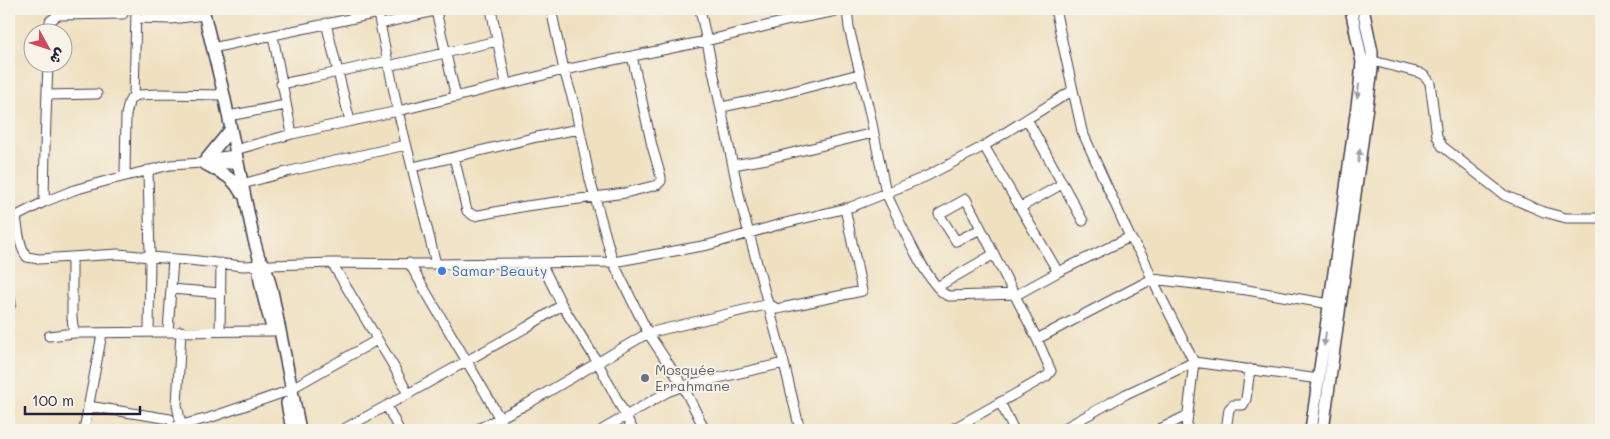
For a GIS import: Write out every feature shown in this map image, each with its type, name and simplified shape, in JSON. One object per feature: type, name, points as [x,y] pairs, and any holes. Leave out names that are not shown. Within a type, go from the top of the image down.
[{"type":"main road","points":[[1311,430],[1367,62],[1350,9]]},
{"type":"main road","points":[[1323,430],[1367,62],[1363,9]]},
{"type":"main road","points":[[204,12],[224,95],[288,390],[292,430]]},
{"type":"main road","points":[[231,129],[204,163],[235,182],[248,205]]},
{"type":"main road","points":[[261,263],[273,331],[300,430]]},
{"type":"street","points":[[491,9],[506,84]]},
{"type":"street","points":[[552,9],[564,70],[575,107],[594,197],[613,262],[648,333],[683,386],[705,430]]},
{"type":"street","points":[[700,9],[749,233],[769,304],[800,430]]},
{"type":"street","points":[[788,9],[790,20]]},
{"type":"street","points":[[1073,90],[984,146],[927,176],[886,193],[845,208],[708,245],[613,262],[541,264],[332,262],[261,263],[243,266],[118,254],[39,258],[27,257],[24,254],[12,218],[74,190],[170,164],[204,163],[236,156],[292,134],[398,111],[564,70],[848,9],[849,28],[870,114],[886,193],[918,259],[943,293],[949,296],[1018,294],[1130,237]]},
{"type":"street","points":[[1056,9],[1082,130],[1130,237],[1144,259],[1152,279],[1194,362],[1186,430]]},
{"type":"street","points":[[381,24],[439,10],[444,53],[456,97]]},
{"type":"street","points":[[212,48],[377,11],[398,111],[436,264]]},
{"type":"street","points":[[125,176],[126,116],[129,102],[134,96],[136,13],[171,19],[204,12]]},
{"type":"street","points":[[50,22],[58,15],[124,14]]},
{"type":"street","points":[[326,23],[350,121]]},
{"type":"street","points":[[272,36],[292,134]]},
{"type":"street","points":[[281,84],[497,41]]},
{"type":"street","points":[[454,156],[467,210],[474,216],[526,206],[624,193],[657,185],[660,181],[632,56]]},
{"type":"street","points":[[1367,62],[1420,73],[1426,77],[1430,82],[1437,136],[1442,146],[1504,195],[1544,212],[1566,218],[1601,218]]},
{"type":"street","points":[[44,202],[48,72]]},
{"type":"street","points":[[722,107],[770,97],[859,74]]},
{"type":"street","points":[[47,95],[97,94]]},
{"type":"street","points":[[134,96],[158,94],[224,95]]},
{"type":"street","points":[[228,116],[286,105]]},
{"type":"street","points":[[1027,119],[1083,221]]},
{"type":"street","points":[[412,167],[579,129]]},
{"type":"street","points":[[733,165],[767,159],[874,133]]},
{"type":"street","points":[[242,184],[298,169],[406,145]]},
{"type":"street","points":[[984,146],[1058,272]]},
{"type":"street","points":[[148,170],[149,332]]},
{"type":"street","points":[[1021,207],[1062,184]]},
{"type":"street","points":[[951,430],[1050,374],[1051,368],[966,199],[939,214],[956,241],[980,228]]},
{"type":"street","points":[[476,430],[500,419],[648,333],[769,304],[777,309],[862,291],[845,208]]},
{"type":"street","points":[[937,287],[994,254]]},
{"type":"street","points":[[72,257],[72,318],[74,333]]},
{"type":"street","points":[[168,332],[173,258]]},
{"type":"street","points":[[332,262],[408,394]]},
{"type":"street","points":[[220,331],[221,263]]},
{"type":"street","points":[[408,263],[506,430]]},
{"type":"street","points":[[541,264],[562,305],[598,363],[633,430]]},
{"type":"street","points":[[1038,339],[1152,279],[1247,290],[1330,304]]},
{"type":"street","points":[[171,289],[221,293]]},
{"type":"street","points":[[9,294],[11,304],[9,307]]},
{"type":"street","points":[[342,430],[466,362],[562,305]]},
{"type":"street","points":[[181,331],[177,406],[181,425]]},
{"type":"street","points":[[49,336],[74,333],[273,331]]},
{"type":"street","points":[[84,430],[102,334]]},
{"type":"street","points":[[164,430],[288,390],[377,340]]},
{"type":"street","points":[[1061,430],[1126,394],[1194,362],[1319,379]]},
{"type":"street","points":[[602,430],[667,392],[683,386],[784,363]]},
{"type":"street","points":[[1226,430],[1229,409],[1233,405],[1243,405],[1246,399],[1250,369]]},
{"type":"street","points":[[1000,402],[1014,430]]},
{"type":"street","points":[[88,406],[170,419]]},
{"type":"street","points":[[164,430],[177,406]]},
{"type":"street","points":[[386,406],[399,430]]},
{"type":"street","points":[[1158,430],[1188,415]]},
{"type":"place","name":"Samar Beauty","points":[[442,271]]},
{"type":"place","name":"Mosquée Errahmane","points":[[645,378]]}]
